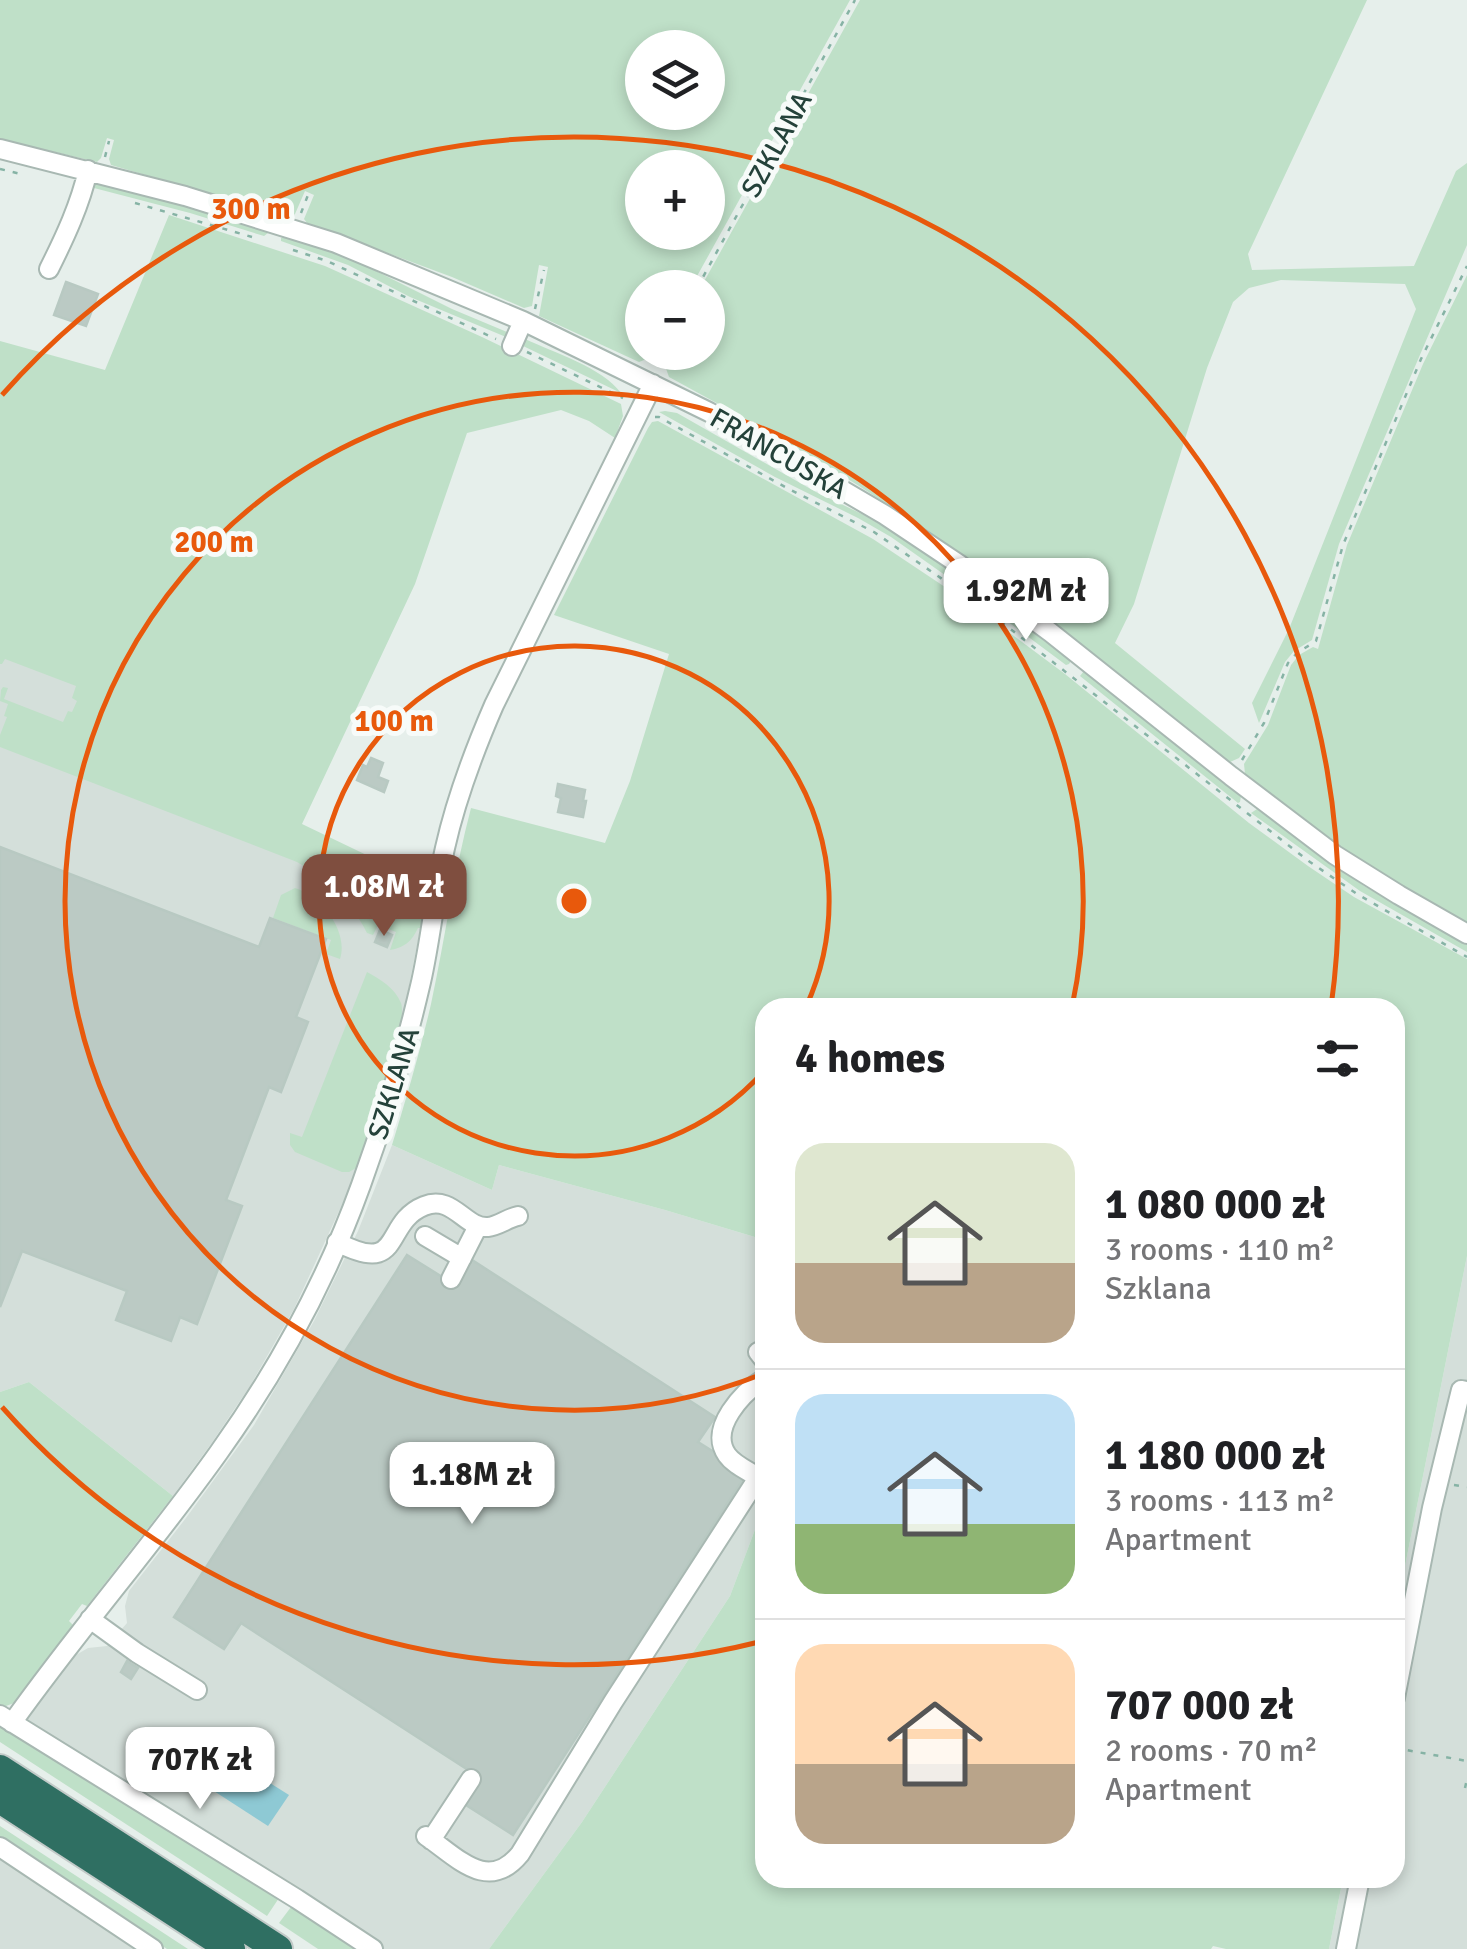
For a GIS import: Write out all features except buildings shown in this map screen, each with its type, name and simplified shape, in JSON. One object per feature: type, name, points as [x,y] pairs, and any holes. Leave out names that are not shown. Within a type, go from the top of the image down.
[{"type":"highway","points":[[0,1768],[278,1949]]},
{"type":"highway","points":[[0,1799],[231,1949]]},
{"type":"street","name":"FRANCUSKA","points":[[0,149],[288,226],[526,322],[710,412],[885,515],[960,565],[1335,854],[1467,934]]},
{"type":"street","points":[[50,269],[88,170]]},
{"type":"street","points":[[273,243],[288,226]]},
{"type":"street","points":[[512,346],[526,322]]},
{"type":"street","name":"SZKLANA","points":[[6,1720],[142,1556],[220,1451],[302,1316],[360,1189],[395,1084],[422,978],[445,848],[473,754],[494,704],[654,384]]},
{"type":"street","points":[[1071,674],[1084,659]]},
{"type":"street","points":[[1243,812],[1256,795]]},
{"type":"street","points":[[337,1242],[366,1254],[380,1252],[410,1217],[429,1204],[449,1206],[478,1226],[494,1226],[518,1216]]},
{"type":"street","points":[[451,1279],[478,1226]]},
{"type":"street","points":[[425,1236],[462,1258]]},
{"type":"street","points":[[755,1386],[743,1396],[721,1428],[721,1443],[729,1458],[755,1469]]},
{"type":"street","points":[[1405,1647],[1432,1508],[1462,1390],[1467,1391]]},
{"type":"street","points":[[471,1779],[428,1838],[479,1872],[490,1874],[511,1865],[520,1854],[755,1483]]},
{"type":"street","points":[[90,1619],[197,1690]]},
{"type":"street","points":[[6,1720],[374,1949]]},
{"type":"street","points":[[0,1847],[153,1949]]},
{"type":"street","points":[[1346,1949],[1358,1888]]},
{"type":"path","name":"SZKLANA","points":[[707,270],[855,0]]},
{"type":"path","points":[[0,169],[34,177]]},
{"type":"path","points":[[288,226],[308,196]]},
{"type":"path","points":[[135,203],[326,261],[625,398],[626,410],[637,416],[649,422],[660,417],[874,532],[978,603],[1310,862],[1357,894],[1467,957]]},
{"type":"path","points":[[1231,776],[1264,723],[1288,664],[1316,641],[1343,544],[1421,360],[1467,266]]},
{"type":"path","points":[[526,322],[535,307],[544,270]]},
{"type":"path","points":[[1405,1750],[1467,1761]]},
{"type":"path","points":[[1465,1788],[1467,1779]]},
{"type":"shaded area","points":[[135,588],[105,744],[429,885],[387,1079],[352,1183],[294,1309],[250,1386],[173,1496],[29,1382],[0,1392],[0,602]]},
{"type":"shaded area","points":[[392,1145],[492,1190],[499,1165],[755,1237],[755,1530],[730,1596],[582,1822],[489,1949],[383,1949],[28,1725],[28,1719],[69,1659],[88,1648],[107,1646],[127,1623],[125,1606],[129,1591],[254,1425],[314,1321],[358,1231]]},
{"type":"shaded area","points":[[1467,1256],[1467,1949],[1329,1949],[1341,1888],[1405,1888],[1405,1566]]},
{"type":"shaded area","points":[[0,1856],[101,1927],[135,1949],[0,1949]]},
{"type":"green space","points":[[0,0],[850,0],[725,226],[725,150],[625,150],[625,250],[711,250],[700,270],[625,270],[625,356],[539,316],[548,267],[539,265],[532,306],[524,308],[307,223],[304,219],[314,195],[305,191],[291,217],[111,165],[114,140],[107,138],[97,162],[0,139]]},
{"type":"green space","points":[[860,0],[1367,0],[1248,254],[1252,270],[1414,266],[1456,171],[1467,163],[1467,245],[1339,544],[1312,640],[1285,662],[1259,723],[1252,703],[1289,629],[1416,309],[1405,284],[1281,280],[1249,288],[1233,302],[1207,368],[1134,604],[1115,643],[1245,749],[1230,762],[1019,596],[932,534],[834,470],[669,377],[667,370],[725,370],[725,270],[710,270],[725,250],[725,244]]},
{"type":"green space","points":[[97,181],[267,229],[268,233],[264,236],[94,188]]},
{"type":"green space","points":[[169,215],[325,266],[621,404],[623,416],[615,438],[589,421],[561,410],[467,433],[415,584],[302,824],[429,885],[420,928],[407,943],[395,949],[390,950],[396,932],[378,925],[373,935],[367,933],[337,892],[297,862],[0,747],[8,704],[0,701],[3,687],[8,688],[4,699],[63,722],[77,701],[72,698],[76,686],[5,659],[0,664],[0,341],[105,370]]},
{"type":"green space","points":[[287,236],[346,256],[507,332],[506,337],[410,297],[348,265],[281,241]]},
{"type":"green space","points":[[1467,275],[1467,924],[1340,849],[1245,774],[1244,764],[1268,725],[1291,665],[1299,655],[1313,647],[1318,649],[1347,545],[1423,364]]},
{"type":"green space","points":[[525,339],[590,368],[621,393],[521,345]]},
{"type":"green space","points":[[659,412],[677,413],[895,533],[1071,661],[1066,665],[891,537]]},
{"type":"green space","points":[[658,421],[873,539],[975,607],[1065,674],[1308,866],[1354,897],[1467,959],[1467,1256],[1405,1566],[1405,998],[755,998],[755,1237],[499,1165],[492,1190],[392,1145],[431,1004],[471,808],[605,843],[630,781],[669,654],[554,615],[652,422]]},
{"type":"green space","points":[[1084,671],[1241,796],[1240,802],[1080,676]]},
{"type":"green space","points":[[1257,809],[1364,886],[1467,945],[1467,952],[1360,891],[1251,813]]},
{"type":"green space","points":[[295,888],[331,916],[340,937],[340,959],[326,954],[331,940],[273,918],[281,895]]},
{"type":"green space","points":[[367,972],[395,993],[402,1015],[393,1057],[358,1167],[342,1172],[295,1152],[290,1145],[290,1133],[302,1137]]},
{"type":"green space","points":[[29,1382],[173,1496],[87,1606],[82,1604],[69,1621],[73,1625],[14,1703],[6,1706],[0,1705],[0,1392]]},
{"type":"green space","points":[[755,1530],[755,1888],[1341,1888],[1329,1949],[489,1949],[582,1822],[730,1596]]},
{"type":"green space","points":[[0,1720],[281,1895],[267,1916],[0,1742]]},
{"type":"green space","points":[[0,1826],[188,1949],[167,1949],[0,1838]]},
{"type":"green space","points":[[294,1903],[362,1949],[318,1949],[279,1923]]},
{"type":"water","points":[[189,1732],[289,1795],[268,1826],[163,1758]]}]
